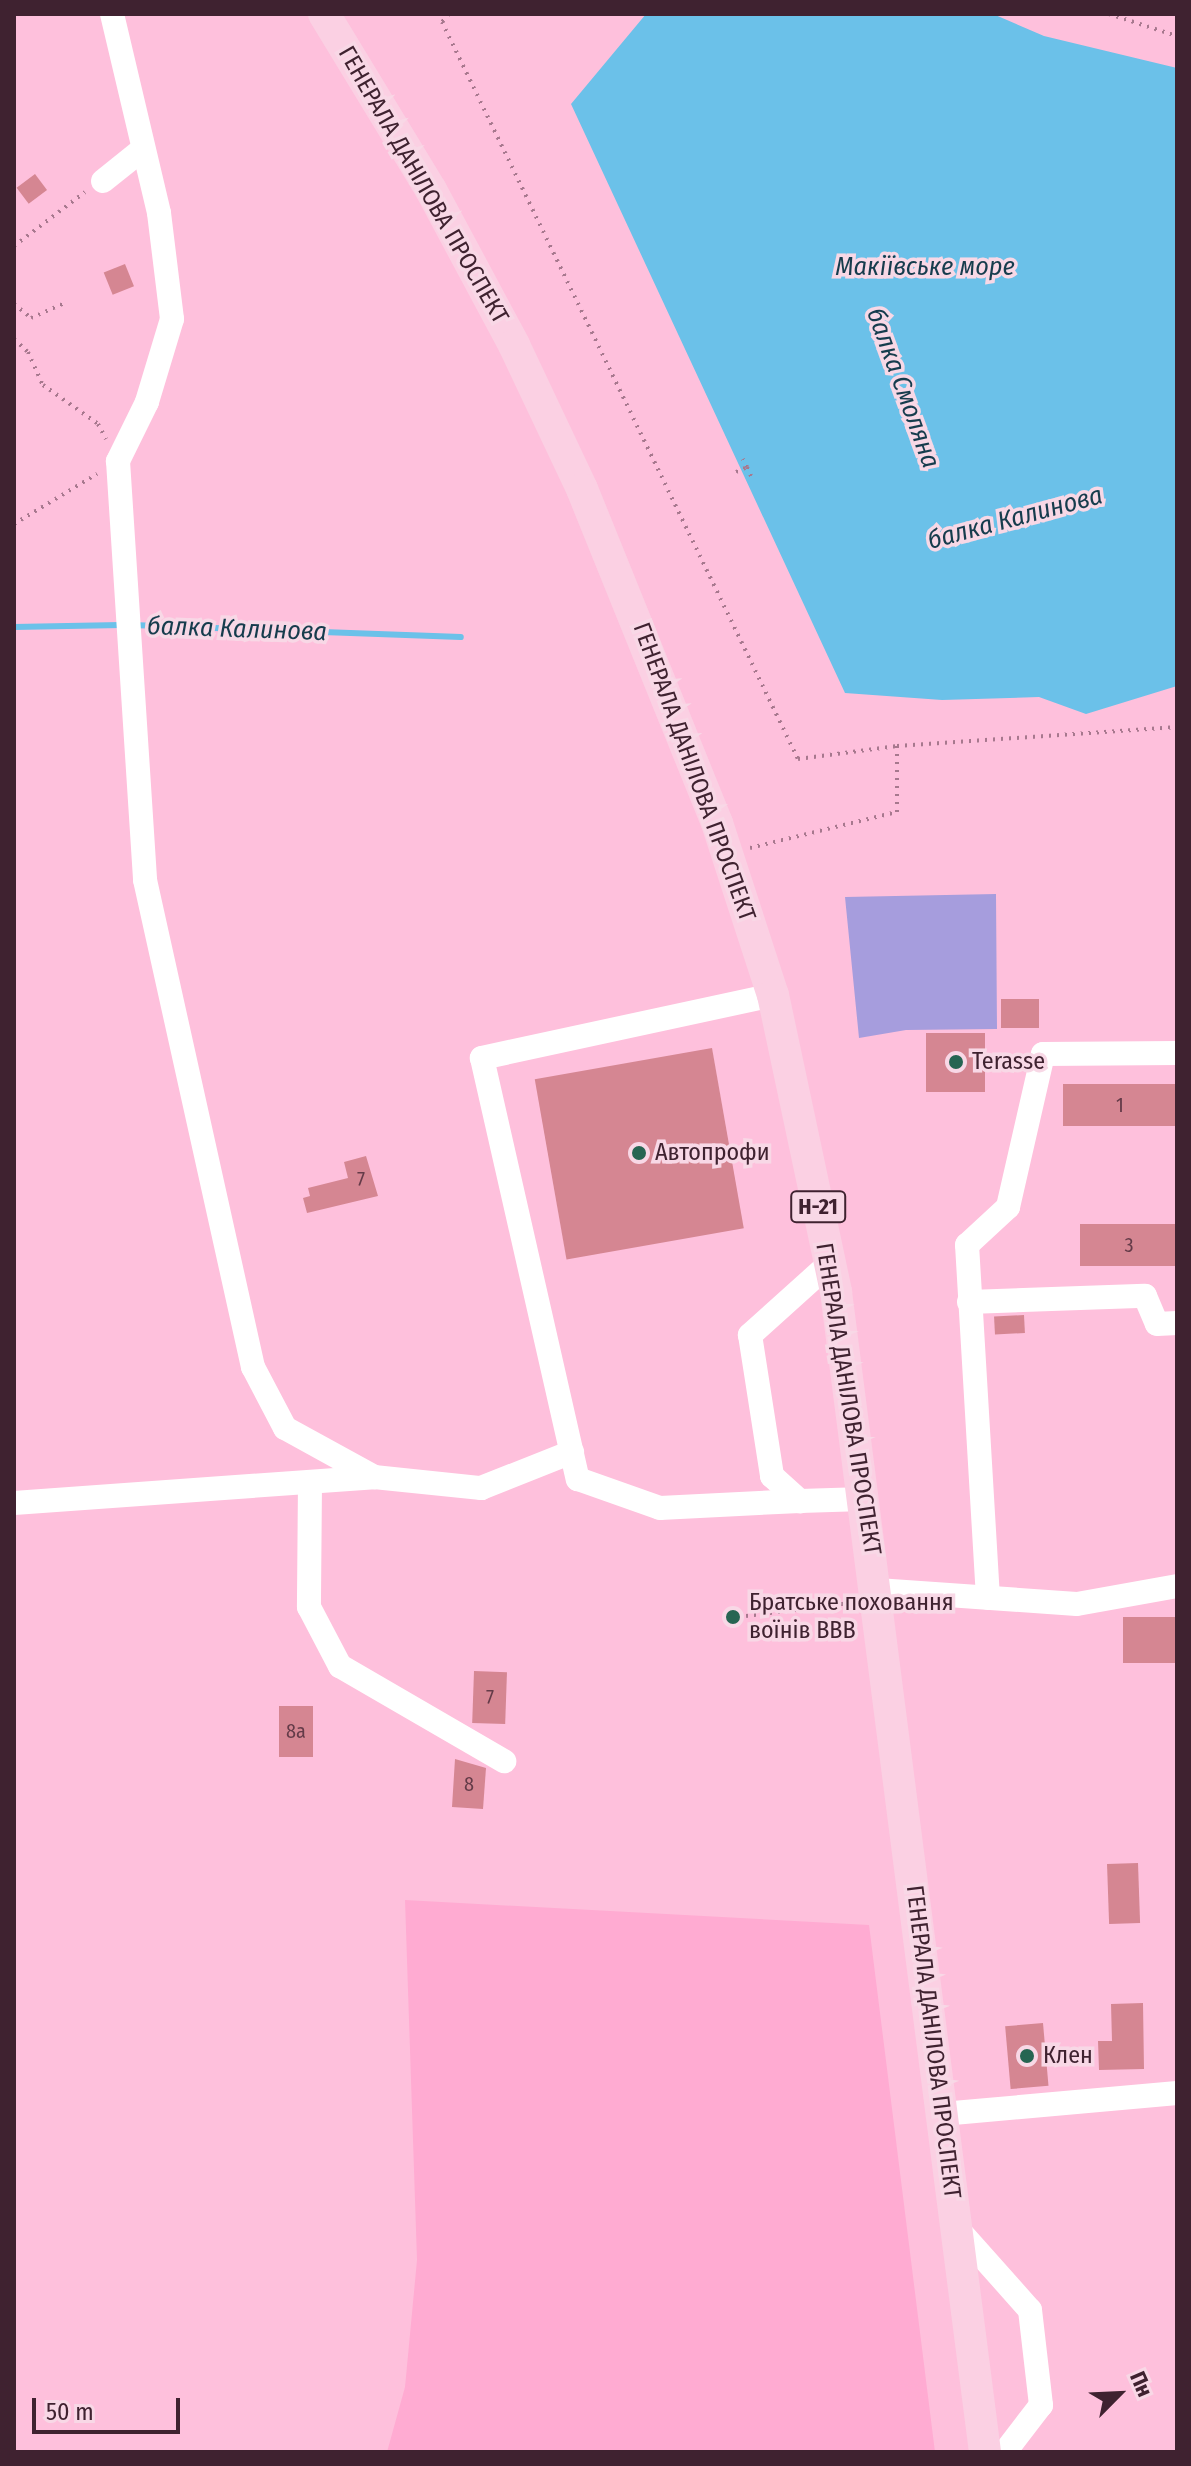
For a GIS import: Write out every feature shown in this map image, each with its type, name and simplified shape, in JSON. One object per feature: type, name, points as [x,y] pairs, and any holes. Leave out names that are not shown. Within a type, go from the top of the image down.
[{"type":"main road","name":"ГЕНЕРАЛА ДАНІЛОВА ПРОСПЕКТ","points":[[324,14],[424,177],[514,345],[641,627],[727,853],[773,995],[830,1263],[878,1595],[985,2452]]},
{"type":"street","points":[[112,14],[159,213],[172,319],[147,402],[118,461],[145,880],[206,1138],[253,1367],[285,1428],[374,1477]]},
{"type":"street","points":[[103,181],[143,149]]},
{"type":"street","points":[[773,995],[482,1058],[578,1479],[660,1508],[864,1499]]},
{"type":"street","points":[[988,1598],[967,1245],[1008,1207],[1043,1054],[1177,1053]]},
{"type":"street","points":[[800,1501],[772,1476],[750,1335],[830,1263]]},
{"type":"street","points":[[969,1302],[1145,1296],[1157,1324],[1177,1323]]},
{"type":"street","points":[[14,1503],[374,1477],[481,1488],[572,1452]]},
{"type":"street","points":[[310,1483],[309,1607],[340,1666],[504,1761]]},
{"type":"street","points":[[878,1595],[1077,1604],[1177,1586]]},
{"type":"street","points":[[942,2114],[1177,2093]]},
{"type":"street","points":[[956,2227],[1030,2310],[1041,2405],[1005,2452]]},
{"type":"path","points":[[449,14],[442,22],[798,759],[897,746],[1177,727]]},
{"type":"path","points":[[1109,14],[1177,36]]},
{"type":"path","points":[[14,246],[51,213],[103,181]]},
{"type":"path","points":[[14,304],[31,318],[63,304]]},
{"type":"path","points":[[14,339],[28,352],[43,385],[98,424],[118,461],[14,524]]},
{"type":"path","points":[[743,459],[751,476]]},
{"type":"path","points":[[736,472],[747,467]]},
{"type":"path","points":[[727,853],[897,812],[897,746]]},
{"type":"path","points":[[746,1616],[878,1595]]},
{"type":"shaded area","points":[[996,894],[997,1029],[906,1030],[859,1038],[845,897]]},
{"type":"shaded area","points":[[405,1900],[869,1925],[935,2452],[387,2452],[405,2387],[417,2260]]},
{"type":"water","name":"Макіївське море","points":[[646,14],[993,14],[1044,36],[1177,68],[1177,686],[1086,714],[1039,697],[942,700],[845,693],[571,104]]},
{"type":"building","points":[[35,174],[47,190],[29,204],[17,188]]},
{"type":"building","points":[[125,264],[134,286],[113,295],[104,273]]},
{"type":"building","points":[[1001,999],[1039,999],[1039,1028],[1001,1028]]},
{"type":"building","name":"Terasse","points":[[926,1033],[985,1033],[985,1092],[926,1092]]},
{"type":"building","name":"Автопрофи","points":[[712,1048],[744,1228],[567,1259],[535,1079]]},
{"type":"building","points":[[1063,1084],[1177,1084],[1177,1126],[1063,1126]]},
{"type":"building","points":[[366,1156],[378,1196],[307,1213],[303,1198],[310,1196],[308,1188],[348,1178],[344,1162]]},
{"type":"building","points":[[1080,1224],[1177,1224],[1177,1266],[1080,1266]]},
{"type":"building","points":[[1024,1315],[1025,1333],[995,1335],[994,1317]]},
{"type":"building","points":[[1123,1617],[1177,1617],[1177,1663],[1123,1663]]},
{"type":"building","points":[[474,1671],[507,1672],[505,1724],[472,1723]]},
{"type":"building","points":[[279,1706],[313,1706],[313,1757],[279,1757]]},
{"type":"building","points":[[455,1759],[486,1768],[483,1809],[452,1807]]},
{"type":"building","points":[[1138,1863],[1140,1923],[1109,1924],[1107,1864]]},
{"type":"building","points":[[1143,2003],[1144,2069],[1099,2070],[1098,2041],[1112,2041],[1111,2004]]},
{"type":"building","name":"Клен","points":[[1043,2023],[1048,2086],[1011,2089],[1005,2026]]},
{"type":"waterway","name":"балка Калинова","points":[[14,627],[121,625]]},
{"type":"waterway","name":"балка Калинова","points":[[132,625],[461,637]]},
{"type":"place","name":"Terasse","points":[[956,1062]]},
{"type":"place","name":"Автопрофи","points":[[639,1153]]},
{"type":"place","name":"Братське поховання воїнів ВВВ","points":[[733,1617]]},
{"type":"place","name":"Клен","points":[[1027,2056]]},
{"type":"water label","name":"балка Смоляна","points":[[903,388]]}]
